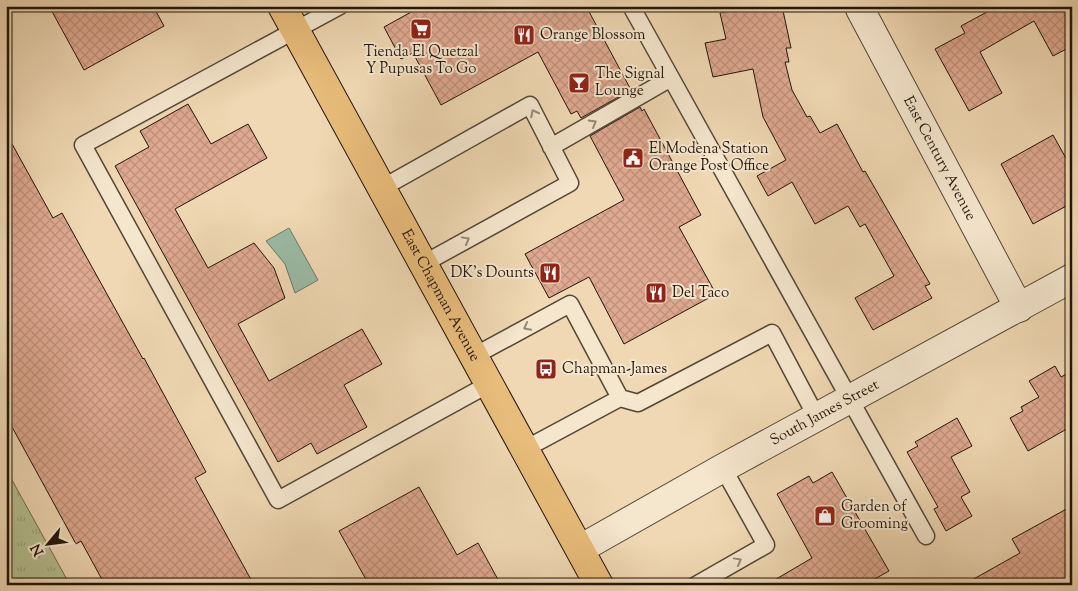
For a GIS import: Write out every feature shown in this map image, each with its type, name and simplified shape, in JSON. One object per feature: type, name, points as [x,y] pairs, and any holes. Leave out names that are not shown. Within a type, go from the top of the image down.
[{"type":"main road","name":"East Chapman Avenue","points":[[282,6],[599,585]]},
{"type":"street","name":"East Century Avenue","points":[[863,8],[1019,308]]},
{"type":"street","name":"South James Street","points":[[580,549],[1072,278]]},
{"type":"lane","points":[[340,6],[83,145],[278,500],[489,384]]},
{"type":"lane","points":[[631,6],[926,536]]},
{"type":"lane","points":[[551,147],[671,78]]},
{"type":"lane","points":[[382,188],[530,105],[570,183],[424,264]]},
{"type":"lane","points":[[474,356],[570,304],[620,398]]},
{"type":"lane","points":[[525,449],[620,398],[638,403],[772,333],[817,418]]},
{"type":"lane","points":[[696,585],[766,546],[724,468]]},
{"type":"green space","points":[[6,469],[7,471],[70,585],[6,585]]},
{"type":"shaded area","points":[[289,228],[318,280],[295,293],[285,264],[266,241]]},
{"type":"building","points":[[49,6],[153,6],[164,26],[84,70]]},
{"type":"building","points":[[422,6],[586,6],[631,90],[581,118],[577,111],[571,114],[538,52],[441,105],[413,53],[401,59],[384,27]]},
{"type":"building","points":[[752,6],[782,6],[791,48],[786,48],[789,62],[785,62],[792,90],[807,117],[810,116],[820,133],[837,124],[863,172],[865,171],[930,284],[925,286],[932,298],[873,330],[855,298],[894,276],[865,224],[860,227],[848,206],[815,224],[792,182],[768,196],[757,176],[786,160],[763,117],[753,69],[713,77],[705,43],[726,39],[720,13]]},
{"type":"building","points":[[998,6],[1072,6],[1072,46],[1053,56],[1034,21],[980,52],[1002,93],[969,111],[935,49],[965,33],[961,26]]},
{"type":"building","points":[[188,104],[211,144],[248,124],[267,158],[175,209],[208,268],[254,243],[274,268],[285,298],[238,324],[269,381],[362,329],[382,364],[344,385],[367,427],[317,454],[311,443],[278,462],[115,166],[149,147],[140,131]]},
{"type":"building","points":[[640,107],[642,111],[644,109],[701,215],[679,227],[716,294],[624,344],[589,277],[549,298],[525,254],[624,200],[590,136]]},
{"type":"building","points":[[6,133],[53,218],[62,213],[144,358],[206,472],[195,478],[254,585],[105,585],[81,541],[76,544],[6,416]]},
{"type":"building","points":[[1053,135],[1072,169],[1072,203],[1033,224],[1001,164]]},
{"type":"building","points":[[1055,366],[1061,377],[1072,371],[1072,426],[1028,451],[1010,418],[1023,411],[1021,407],[1039,397],[1029,381]]},
{"type":"building","points":[[957,418],[972,446],[951,457],[970,492],[961,497],[972,516],[946,531],[934,509],[938,507],[907,452],[918,446],[915,442]]},
{"type":"building","points":[[832,472],[889,571],[864,585],[766,585],[812,558],[777,494],[809,476],[813,483]]},
{"type":"building","points":[[419,487],[457,555],[478,543],[501,585],[369,585],[339,531]]},
{"type":"building","points":[[1072,506],[1072,578],[1060,585],[963,585],[1020,553],[1012,539]]},
{"type":"place","name":"Tienda El Quetzal Y Pupusas To Go","points":[[421,29]]},
{"type":"place","name":"Orange Blossom","points":[[524,35]]},
{"type":"place","name":"The Signal Lounge","points":[[579,83]]},
{"type":"place","name":"El Modena Station Orange Post Office","points":[[633,158]]},
{"type":"place","name":"DK's Dounts","points":[[550,273]]},
{"type":"place","name":"Del Taco","points":[[656,293]]},
{"type":"place","name":"Chapman-James","points":[[546,369]]},
{"type":"place","name":"Garden of Grooming","points":[[825,516]]}]
